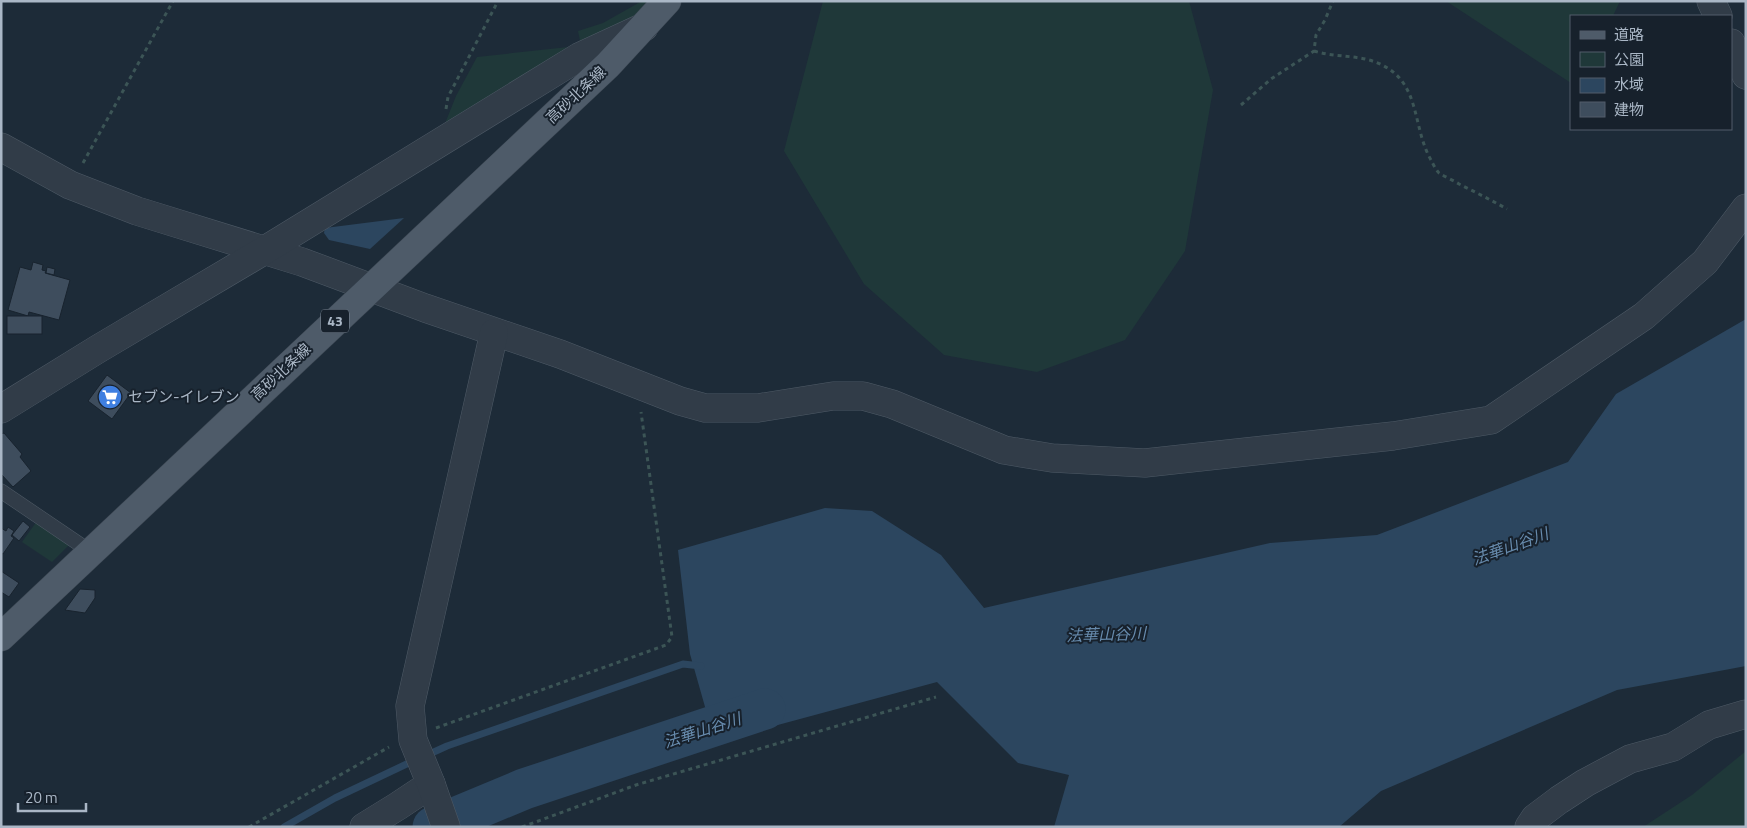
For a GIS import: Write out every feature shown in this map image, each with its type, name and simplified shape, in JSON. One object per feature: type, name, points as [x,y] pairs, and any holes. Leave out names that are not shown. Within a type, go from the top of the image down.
[{"type":"main road","name":"高砂北条線","points":[[1,637],[608,65],[666,1]]},
{"type":"street","points":[[1711,1],[1718,15]]},
{"type":"street","points":[[1,409],[265,250],[579,57],[644,27]]},
{"type":"street","points":[[1732,45],[1746,74]]},
{"type":"street","points":[[1,147],[70,185],[137,211],[265,250],[371,287],[560,354],[680,401],[706,408],[758,408],[833,396],[863,396],[892,404],[1004,450],[1052,458],[1145,463],[1393,436],[1491,420],[1644,316],[1705,262],[1746,208]]},
{"type":"street","points":[[446,827],[413,737],[410,706],[494,332]]},
{"type":"street","points":[[1529,827],[1535,818],[1559,800],[1630,758],[1673,747],[1709,725],[1746,714]]},
{"type":"street","points":[[364,827],[398,806],[428,776]]},
{"type":"lane","points":[[1,491],[91,552]]},
{"type":"path","points":[[70,185],[173,1]]},
{"type":"path","points":[[438,144],[448,97],[498,1]]},
{"type":"path","points":[[1314,52],[1316,35],[1333,1]]},
{"type":"path","points":[[1241,105],[1271,79],[1314,52],[1363,58],[1382,65],[1409,90],[1416,112],[1419,132],[1438,172],[1507,209]]},
{"type":"path","points":[[249,827],[413,737],[666,645],[672,637],[637,384]]},
{"type":"path","points":[[522,827],[636,785],[936,697]]},
{"type":"green space","points":[[642,1],[654,1],[634,19],[581,45],[578,31],[603,23]]},
{"type":"green space","points":[[823,1],[1189,1],[1213,90],[1185,251],[1125,340],[1037,372],[944,355],[864,284],[784,151]]},
{"type":"green space","points":[[1446,1],[1620,1],[1613,15],[1570,15],[1570,82]]},
{"type":"green space","points":[[578,46],[444,126],[456,96],[477,57]]},
{"type":"green space","points":[[37,521],[71,543],[52,562],[22,542]]},
{"type":"green space","points":[[1746,751],[1746,827],[1643,827],[1692,795]]},
{"type":"water","points":[[404,218],[370,249],[329,240],[324,233],[325,228]]},
{"type":"water","points":[[1746,319],[1746,666],[1617,690],[1381,791],[1339,827],[1054,827],[1069,775],[1018,763],[937,682],[715,742],[690,654],[678,550],[825,508],[872,511],[941,555],[984,608],[1270,543],[1377,535],[1568,462],[1616,394]]},
{"type":"building","points":[[33,262],[43,265],[42,270],[46,271],[45,273],[70,280],[59,320],[29,312],[28,316],[8,310],[20,267],[31,270]]},
{"type":"building","points":[[47,267],[55,269],[54,275],[46,273]]},
{"type":"building","points":[[7,316],[42,316],[42,334],[7,334]]},
{"type":"building","name":"セブン-イレブン","points":[[107,375],[131,393],[112,419],[88,401]]},
{"type":"building","points":[[4,433],[22,454],[20,457],[31,471],[13,487],[1,474],[1,434]]},
{"type":"building","points":[[23,521],[30,527],[19,541],[12,535]]},
{"type":"building","points":[[8,527],[14,531],[11,536],[14,538],[3,554],[1,553],[1,528],[6,531]]},
{"type":"building","points":[[1,571],[19,583],[9,597],[1,592]]},
{"type":"building","points":[[80,589],[95,590],[95,598],[85,613],[65,610]]},
{"type":"waterway","points":[[425,756],[447,746],[683,664],[701,666]]},
{"type":"waterway","name":"法華山谷川","points":[[433,827],[524,789],[765,709]]},
{"type":"waterway","points":[[284,827],[335,798],[415,760]]},
{"type":"place","name":"セブン-イレブン","points":[[110,397]]}]
